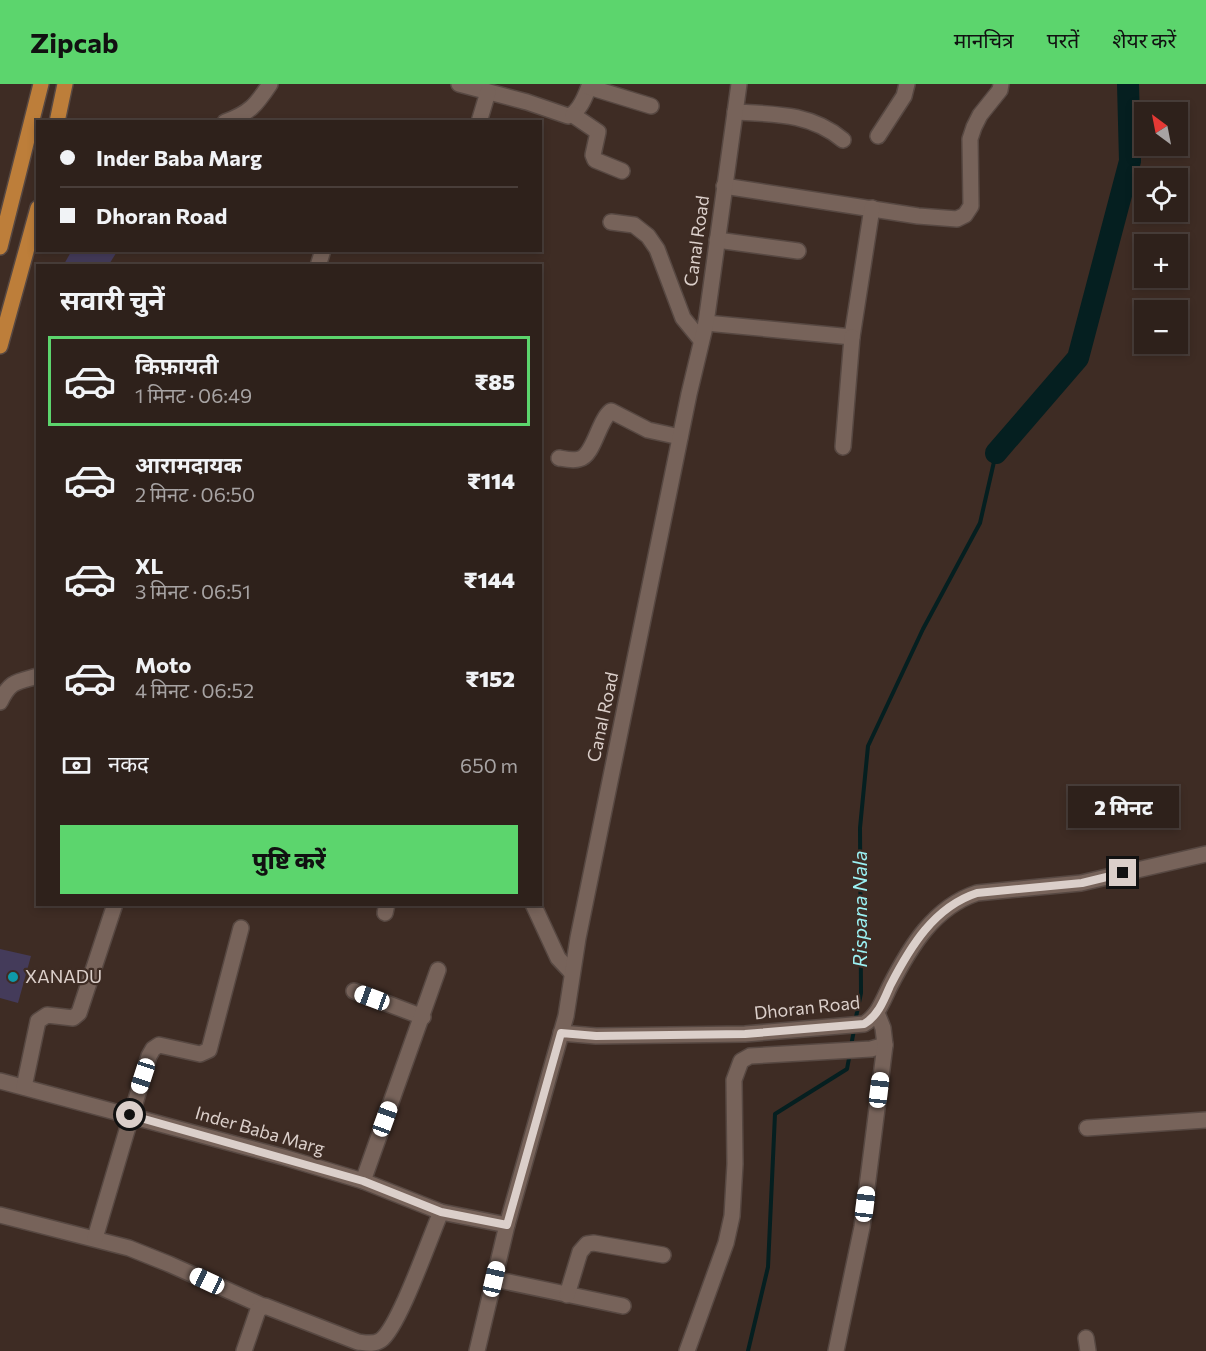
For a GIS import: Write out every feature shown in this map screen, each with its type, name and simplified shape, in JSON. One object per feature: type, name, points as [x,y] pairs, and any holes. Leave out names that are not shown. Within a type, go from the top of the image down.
[{"type":"main road","points":[[0,246],[40,84]]},
{"type":"main road","points":[[57,120],[65,84]]},
{"type":"main road","points":[[0,346],[36,215]]},
{"type":"street","points":[[231,120],[242,116],[253,108],[270,84]]},
{"type":"street","points":[[459,84],[527,102],[568,116],[573,115],[599,133],[593,155],[595,160],[622,171]]},
{"type":"street","name":"Canal Road","points":[[477,1351],[507,1225],[561,1033],[680,436],[706,323],[739,84]]},
{"type":"street","points":[[878,136],[904,96],[907,84]]},
{"type":"street","points":[[724,186],[957,219],[965,215],[971,206],[970,139],[980,115],[1001,84]]},
{"type":"street","points":[[573,115],[590,85],[651,106]]},
{"type":"street","points":[[480,120],[488,92]]},
{"type":"street","points":[[735,112],[802,117],[833,131],[843,140]]},
{"type":"street","points":[[843,447],[852,337],[872,208]]},
{"type":"street","points":[[611,222],[634,225],[648,236],[657,249],[683,318],[701,340]]},
{"type":"street","points":[[717,240],[798,251]]},
{"type":"street","points":[[706,323],[852,337]]},
{"type":"street","points":[[559,458],[577,460],[586,456],[605,418],[611,411],[648,430],[680,436]]},
{"type":"street","points":[[0,702],[5,691],[13,683],[36,677]]},
{"type":"street","name":"Dhoran Road","points":[[561,1033],[596,1036],[745,1034],[864,1024],[877,1013],[903,961],[920,936],[950,906],[964,898],[977,893],[1082,883],[1206,854]]},
{"type":"street","points":[[24,1087],[38,1021],[47,1015],[73,1017],[81,1009],[114,906]]},
{"type":"street","points":[[534,906],[558,958],[572,973]]},
{"type":"street","points":[[94,1238],[149,1056],[159,1045],[200,1054],[209,1050],[241,928]]},
{"type":"street","points":[[363,1181],[438,970]]},
{"type":"street","points":[[354,991],[423,1017]]},
{"type":"street","points":[[836,1351],[862,1227],[878,1047],[883,1028],[877,1013]]},
{"type":"street","points":[[687,1351],[726,1243],[732,1216],[735,1164],[734,1080],[741,1061],[750,1056],[878,1047]]},
{"type":"street","name":"Inder Baba Marg","points":[[0,1081],[363,1181],[441,1212],[507,1225]]},
{"type":"street","points":[[1087,1128],[1206,1120]]},
{"type":"street","points":[[0,1215],[94,1238],[150,1255],[262,1306],[277,1309],[368,1343],[379,1341],[385,1336],[404,1304],[441,1212]]},
{"type":"street","points":[[567,1295],[580,1252],[587,1244],[594,1243],[663,1256]]},
{"type":"street","points":[[494,1279],[623,1306]]},
{"type":"street","points":[[244,1351],[258,1310],[262,1306]]},
{"type":"building","points":[[71,252],[117,252],[109,264],[64,264]]},
{"type":"building","name":"XANADU","points":[[0,949],[31,956],[18,1003],[0,998]]},
{"type":"waterway","points":[[996,453],[1078,358],[1130,161],[1128,84]]},
{"type":"waterway","name":"Rispana Nala","points":[[855,1022],[861,993],[860,828],[868,746],[923,629],[980,523],[996,453]]},
{"type":"waterway","name":"Rispana Nala","points":[[851,1046],[854,1030]]},
{"type":"waterway","name":"Rispana Nala","points":[[748,1351],[768,1267],[775,1114],[847,1069],[850,1053]]},
{"type":"place","name":"XANADU","points":[[13,977]]},
{"type":"route","points":[[130,1115],[363,1181],[441,1212],[507,1225],[561,1033],[596,1036],[745,1034],[864,1024],[877,1013],[903,961],[920,936],[950,906],[977,893],[1082,883],[1123,873]]}]
